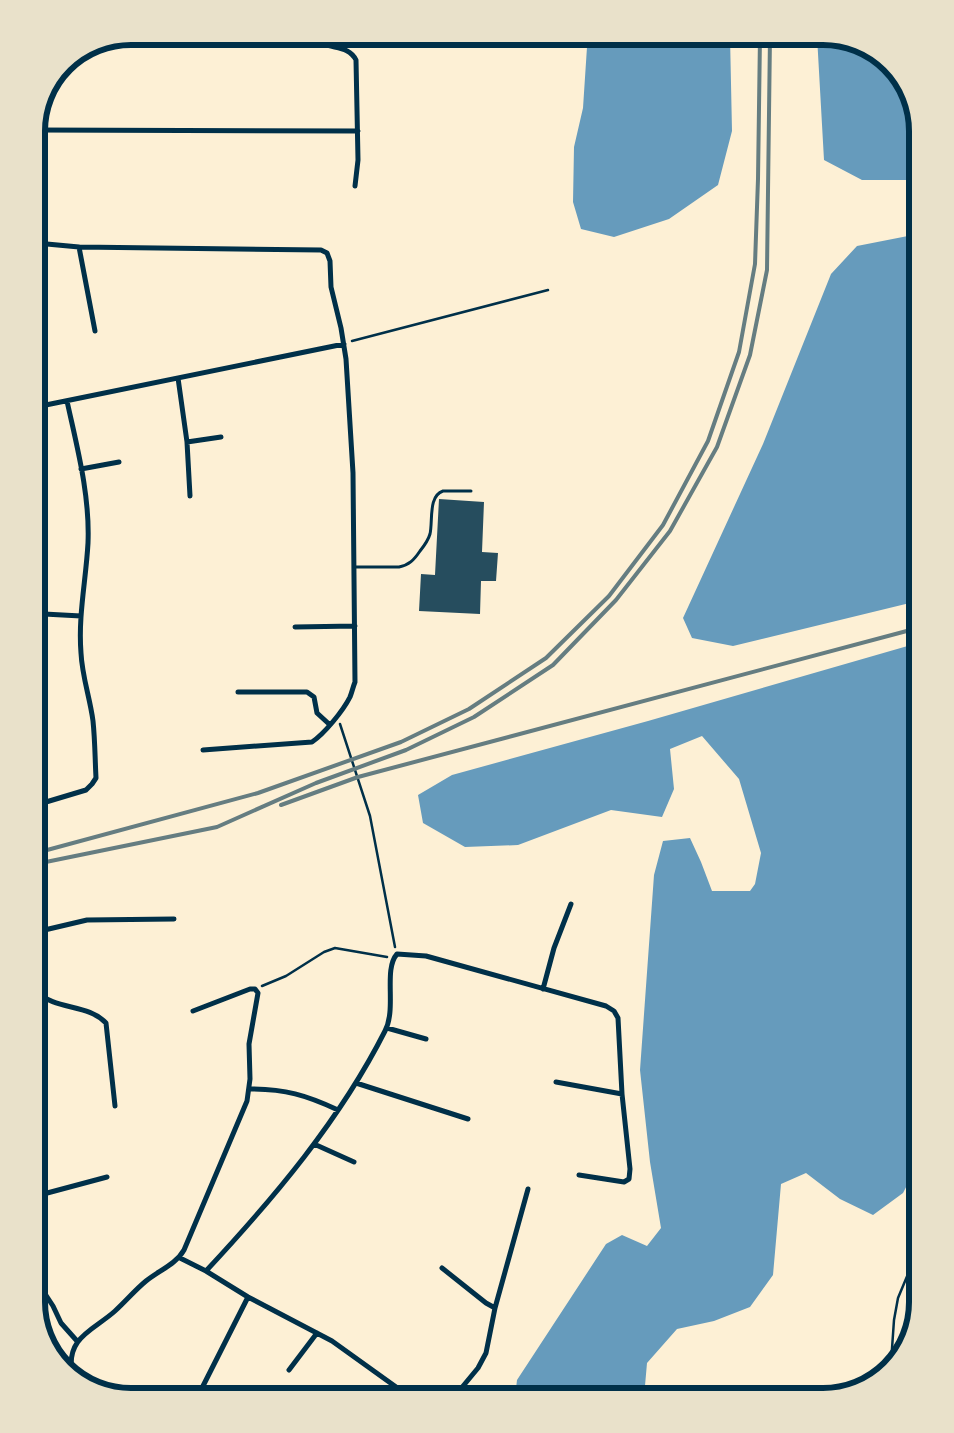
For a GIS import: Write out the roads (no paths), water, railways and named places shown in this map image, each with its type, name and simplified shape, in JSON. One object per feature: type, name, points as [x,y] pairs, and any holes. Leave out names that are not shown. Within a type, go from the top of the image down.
[{"type":"street","points":[[328,45],[353,53],[356,60],[358,160],[355,186]]},
{"type":"street","points":[[45,130],[358,131]]},
{"type":"street","points":[[45,244],[78,247],[320,250],[327,254],[330,261],[331,287],[344,344],[353,473],[355,682],[350,697],[330,724],[312,742],[203,750]]},
{"type":"street","points":[[78,247],[95,331]]},
{"type":"street","points":[[45,405],[344,344]]},
{"type":"street","points":[[178,378],[187,442],[190,496]]},
{"type":"street","points":[[45,802],[86,790],[96,778],[92,719],[81,654],[81,616],[88,544],[88,522],[81,469],[67,401]]},
{"type":"street","points":[[187,442],[221,437]]},
{"type":"street","points":[[81,469],[119,462]]},
{"type":"street","points":[[45,614],[81,616]]},
{"type":"street","points":[[295,627],[355,626]]},
{"type":"street","points":[[238,692],[307,692],[314,697],[318,713],[330,724]]},
{"type":"street","points":[[543,988],[554,948],[571,904]]},
{"type":"street","points":[[45,930],[87,920],[174,919]]},
{"type":"street","points":[[206,1271],[280,1188],[314,1144],[356,1083],[387,1028],[391,1011],[391,966],[395,956],[426,956],[606,1006],[614,1010],[618,1018],[622,1094],[630,1169],[629,1179],[624,1182],[579,1175]]},
{"type":"street","points":[[71,1364],[73,1348],[83,1334],[115,1311],[145,1282],[180,1258],[247,1101],[250,1089],[249,1044],[258,993],[255,989],[250,989],[193,1011]]},
{"type":"street","points":[[45,998],[58,1004],[86,1010],[106,1023],[115,1106]]},
{"type":"street","points":[[387,1028],[426,1039]]},
{"type":"street","points":[[556,1082],[622,1094]]},
{"type":"street","points":[[356,1083],[468,1119]]},
{"type":"street","points":[[250,1089],[269,1089],[312,1097],[338,1110]]},
{"type":"street","points":[[314,1144],[354,1162]]},
{"type":"street","points":[[45,1194],[107,1177]]},
{"type":"street","points":[[461,1388],[478,1368],[486,1353],[528,1189]]},
{"type":"street","points":[[180,1258],[206,1271],[248,1297],[332,1341],[397,1388]]},
{"type":"street","points":[[442,1268],[486,1303],[496,1308]]},
{"type":"street","points":[[45,1294],[61,1324],[77,1341]]},
{"type":"street","points":[[203,1386],[248,1297]]},
{"type":"street","points":[[289,1370],[317,1333]]},
{"type":"lane","points":[[354,567],[406,566],[414,560],[430,534],[434,498],[438,492],[471,492]]},
{"type":"water","points":[[586,45],[730,45],[732,131],[718,185],[669,219],[614,237],[581,229],[573,202],[574,147],[583,108]]},
{"type":"water","points":[[818,45],[845,48],[856,52],[875,63],[891,79],[902,98],[908,120],[909,180],[862,180],[824,160]]},
{"type":"water","points":[[909,236],[909,603],[733,646],[692,638],[683,618],[763,444],[831,274],[857,246]]},
{"type":"water","points":[[909,646],[909,1181],[903,1193],[873,1215],[840,1199],[806,1173],[781,1184],[773,1275],[750,1307],[714,1321],[677,1329],[647,1363],[645,1388],[516,1388],[517,1380],[606,1244],[622,1235],[647,1246],[661,1228],[650,1162],[640,1070],[654,875],[663,841],[690,838],[712,891],[750,891],[755,884],[761,853],[739,779],[702,736],[670,749],[674,789],[662,817],[611,810],[518,845],[465,847],[423,823],[418,795],[452,775]]},
{"type":"railway","points":[[45,851],[258,793],[401,742],[469,709],[546,658],[609,596],[663,525],[708,441],[739,352],[755,264],[760,45]]},
{"type":"railway","points":[[45,862],[217,827],[316,783],[406,750],[474,717],[553,665],[616,600],[670,531],[717,447],[750,355],[767,270],[770,45]]},
{"type":"railway","points":[[281,805],[358,777],[909,630]]}]
